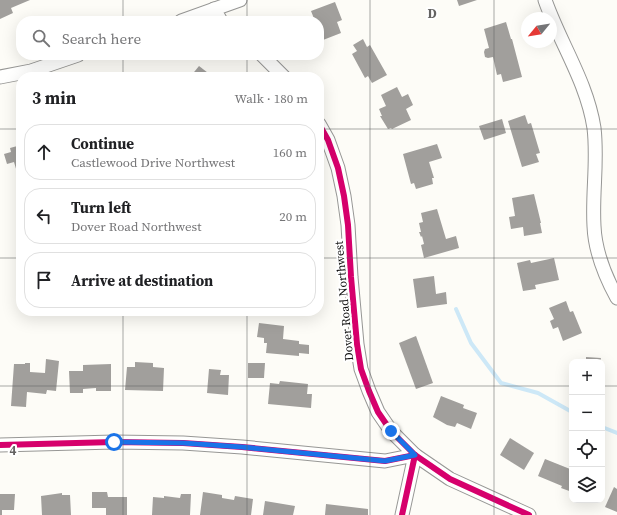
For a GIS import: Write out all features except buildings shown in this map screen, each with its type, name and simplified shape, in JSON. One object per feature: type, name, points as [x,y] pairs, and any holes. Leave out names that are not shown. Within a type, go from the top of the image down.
[{"type":"street","points":[[195,16],[240,0]]},
{"type":"street","points":[[545,0],[581,82],[590,109],[596,149],[594,226],[602,265],[617,298]]},
{"type":"street","points":[[214,9],[218,16]]},
{"type":"street","points":[[26,72],[63,60]]},
{"type":"street","points":[[267,60],[279,72]]},
{"type":"street","points":[[0,77],[16,74]]},
{"type":"street","name":"Dover Road Northwest","points":[[324,133],[338,168],[344,196],[348,225],[357,344],[361,369],[368,391],[378,412],[391,431],[415,455],[450,479],[529,515]]},
{"type":"street","points":[[0,445],[114,442],[175,443],[242,447],[385,461],[415,455],[402,515]]},
{"type":"waterway","points":[[456,309],[471,343],[501,383],[538,393],[569,410]]},
{"type":"waterway","points":[[605,428],[617,433]]},
{"type":"cycle path","points":[[324,133],[338,168],[344,196],[348,225],[357,344],[361,369],[378,412],[391,431],[415,455],[450,479],[529,515]]},
{"type":"cycle path","points":[[0,445],[114,442],[183,443],[242,447],[385,461],[415,455],[402,515]]},
{"type":"route","points":[[114,442],[183,443],[242,447],[385,461],[415,455],[391,431]]}]
